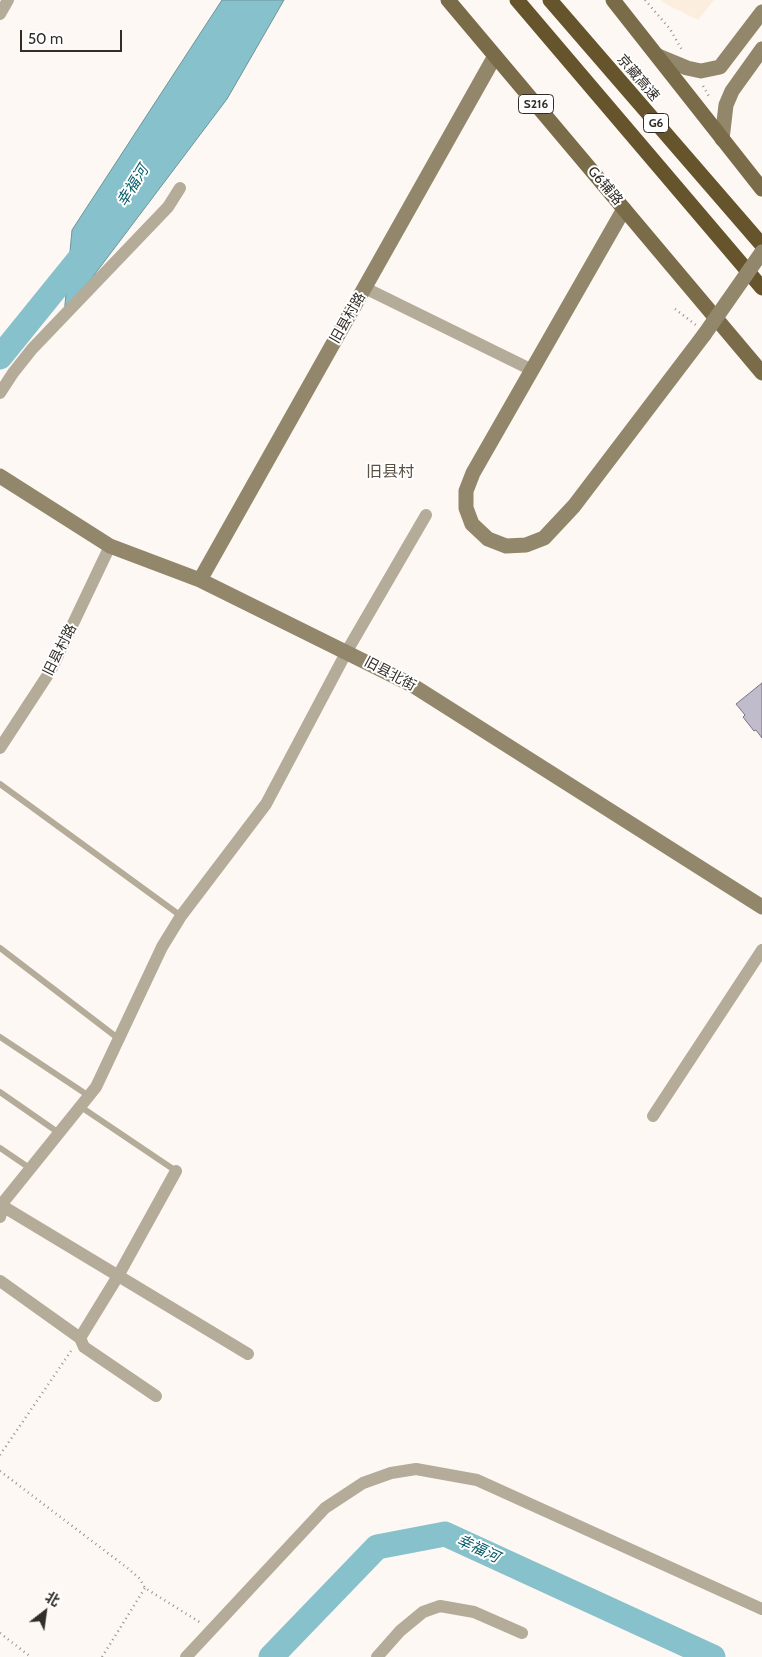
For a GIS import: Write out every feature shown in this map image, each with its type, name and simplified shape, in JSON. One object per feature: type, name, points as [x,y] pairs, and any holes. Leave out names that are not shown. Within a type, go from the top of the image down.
[{"type":"highway","points":[[517,0],[762,288]]},
{"type":"highway","name":"京藏高速","points":[[550,0],[762,245]]},
{"type":"main road","name":"G6辅路","points":[[448,0],[762,373]]},
{"type":"main road","points":[[613,0],[762,189]]},
{"type":"street","points":[[0,14],[8,0]]},
{"type":"street","points":[[658,56],[701,71],[720,67],[762,12]]},
{"type":"street","points":[[722,139],[726,105],[732,91],[762,50]]},
{"type":"street","name":"旧县村路","points":[[200,580],[495,56]]},
{"type":"street","points":[[0,393],[32,349],[168,207],[180,188]]},
{"type":"street","points":[[624,209],[473,473],[466,491],[466,508],[472,524],[488,539],[506,546],[526,545],[544,538],[559,524],[762,252]]},
{"type":"street","points":[[365,288],[532,370]]},
{"type":"street","name":"旧县北街","points":[[0,476],[110,546],[200,580],[412,684],[762,907]]},
{"type":"street","points":[[248,1354],[2,1205],[96,1087],[162,947],[182,916],[266,804],[347,651],[426,515]]},
{"type":"street","name":"旧县村路","points":[[0,748],[51,670],[110,546]]},
{"type":"street","points":[[653,1116],[762,950]]},
{"type":"street","points":[[80,1338],[118,1276],[176,1172]]},
{"type":"street","points":[[0,1281],[80,1338],[84,1347],[156,1396]]},
{"type":"street","points":[[186,1657],[325,1508],[363,1483],[391,1473],[416,1469],[477,1480],[762,1609]]},
{"type":"street","points":[[377,1657],[400,1631],[423,1612],[440,1606],[474,1612],[522,1632]]},
{"type":"lane","points":[[0,784],[182,916]]},
{"type":"lane","points":[[0,948],[119,1038]]},
{"type":"lane","points":[[0,1036],[90,1096]]},
{"type":"lane","points":[[0,1092],[59,1133]]},
{"type":"lane","points":[[81,1107],[176,1172]]},
{"type":"lane","points":[[0,1148],[31,1169]]},
{"type":"path","points":[[675,309],[703,332]]},
{"type":"path","points":[[0,1455],[80,1338]]},
{"type":"path","points":[[0,1471],[130,1570],[140,1579],[144,1588],[211,1629]]},
{"type":"path","points":[[102,1657],[144,1588]]},
{"type":"path","points":[[0,1633],[32,1657]]},
{"type":"shaded area","points":[[661,0],[714,0],[698,20]]},
{"type":"water","points":[[222,0],[284,0],[227,99],[64,315],[72,230]]},
{"type":"building","points":[[762,683],[762,738],[743,717],[745,715],[736,704]]},
{"type":"waterway","name":"幸福河","points":[[0,357],[89,247]]},
{"type":"waterway","name":"幸福河","points":[[271,1657],[377,1547],[445,1534],[713,1657]]},
{"type":"district","name":"旧县村","points":[[390,472]]}]
